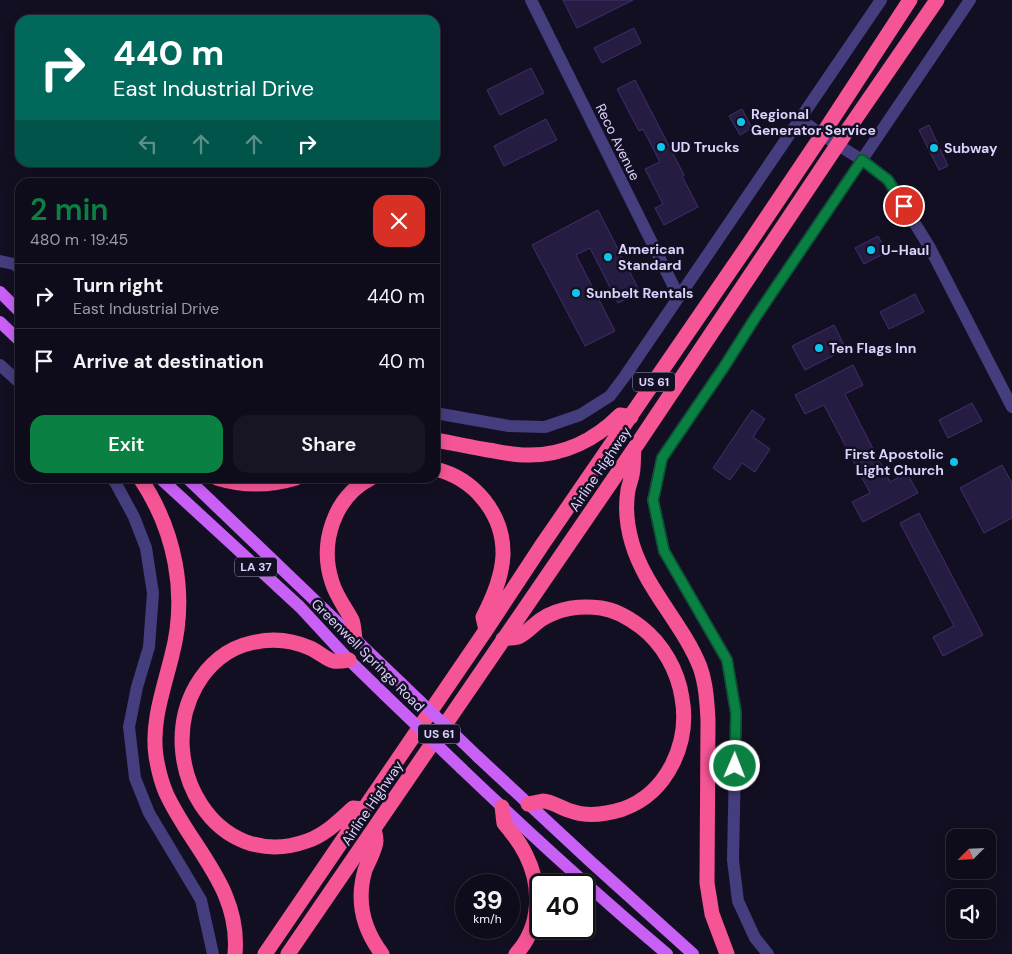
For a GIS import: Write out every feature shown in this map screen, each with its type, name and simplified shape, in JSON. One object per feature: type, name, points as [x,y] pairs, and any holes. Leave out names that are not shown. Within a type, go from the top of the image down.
[{"type":"highway","name":"Airline Highway","points":[[288,954],[634,449],[830,139],[893,25],[910,0]]},
{"type":"highway","name":"Airline Highway","points":[[265,954],[631,417],[830,139],[937,0]]},
{"type":"highway","points":[[440,441],[508,454],[544,454],[559,451],[585,441],[599,433],[620,415],[631,417]]},
{"type":"highway","points":[[634,449],[627,504],[627,517],[632,543],[640,565],[695,657],[704,680],[708,720],[707,883],[712,914],[727,954]]},
{"type":"highway","points":[[440,470],[452,474],[475,490],[489,507],[499,528],[503,555],[493,596],[483,617],[486,630]]},
{"type":"highway","points":[[143,483],[154,500],[166,527],[178,578],[179,609],[176,638],[157,718],[155,741],[158,764],[162,783],[170,801],[227,898],[235,925],[235,954]]},
{"type":"highway","points":[[242,483],[275,483]]},
{"type":"highway","points":[[355,639],[353,621],[341,602],[332,581],[327,559],[327,549],[331,526],[342,504],[364,483]]},
{"type":"highway","points":[[503,639],[519,637],[542,618],[562,610],[587,607],[612,610],[622,614],[646,631],[664,651],[671,662],[683,698],[684,715],[677,754],[662,781],[647,796],[625,808],[600,814],[573,812],[545,801],[528,804]]},
{"type":"highway","points":[[348,660],[333,661],[312,648],[283,640],[254,642],[221,657],[199,680],[193,691],[184,716],[183,762],[190,785],[200,803],[214,820],[230,833],[262,846],[283,846],[307,841],[329,829],[352,808],[364,809]]},
{"type":"highway","points":[[502,807],[504,824],[513,833],[526,855],[534,875],[537,892],[534,920],[528,937],[516,954]]},
{"type":"highway","points":[[374,830],[376,842],[366,869],[361,892],[361,904],[362,915],[368,930],[375,945],[382,954]]},
{"type":"main road","points":[[0,292],[15,307]]},
{"type":"main road","points":[[0,322],[15,337]]},
{"type":"main road","name":"Greenwell Springs Road","points":[[165,483],[300,607],[348,660],[502,807],[620,914],[668,954]]},
{"type":"main road","name":"Greenwell Springs Road","points":[[192,483],[478,757],[693,954]]},
{"type":"street","name":"Reco Avenue","points":[[531,0],[679,297]]},
{"type":"street","points":[[440,414],[509,426],[545,427],[580,415],[610,396],[880,0]]},
{"type":"street","points":[[768,954],[755,938],[738,901],[733,860],[736,713],[727,660],[664,551],[653,500],[662,458],[970,0]]},
{"type":"street","points":[[800,119],[862,160],[888,180],[930,248],[1012,407]]},
{"type":"street","points":[[0,260],[15,265]]},
{"type":"street","points":[[0,365],[15,379]]},
{"type":"street","points":[[116,483],[134,517],[146,548],[153,593],[149,647],[137,687],[129,727],[135,778],[149,812],[202,900],[213,954]]},
{"type":"building","points":[[563,0],[633,0],[577,28]]},
{"type":"building","points":[[634,28],[641,43],[602,63],[594,48]]},
{"type":"building","points":[[531,68],[544,93],[500,115],[487,90]]},
{"type":"building","name":"UD Trucks","points":[[635,80],[684,175],[682,176],[698,207],[664,225],[655,208],[663,204],[645,169],[660,162],[643,129],[639,131],[617,89]]},
{"type":"building","name":"Regional Generator Service","points":[[742,109],[752,128],[740,135],[729,116]]},
{"type":"building","points":[[546,119],[557,140],[504,166],[494,146]]},
{"type":"building","name":"Subway","points":[[929,125],[948,166],[939,170],[919,130]]},
{"type":"building","name":"Sunbelt Rentals","points":[[598,210],[640,292],[618,303],[590,248],[576,255],[615,331],[585,346],[532,245]]},
{"type":"building","name":"U-Haul","points":[[878,236],[887,252],[864,264],[855,248]]},
{"type":"building","points":[[915,294],[924,312],[889,329],[880,312]]},
{"type":"building","name":"Ten Flags Inn","points":[[834,325],[846,349],[805,370],[792,346]]},
{"type":"building","points":[[853,365],[863,385],[845,394],[890,482],[907,473],[918,493],[863,522],[852,502],[870,493],[824,405],[805,414],[795,395]]},
{"type":"building","points":[[972,403],[982,421],[948,438],[939,420]]},
{"type":"building","points":[[752,410],[765,419],[753,437],[770,449],[755,472],[742,463],[730,480],[713,468]]},
{"type":"building","points":[[1002,465],[1012,483],[1012,518],[984,533],[960,488]]},
{"type":"building","points":[[919,513],[983,635],[943,656],[933,637],[954,626],[900,523]]},
{"type":"place","name":"Regional Generator Service","points":[[741,122]]},
{"type":"place","name":"UD Trucks","points":[[661,147]]},
{"type":"place","name":"Subway","points":[[934,148]]},
{"type":"place","name":"U-Haul","points":[[871,250]]},
{"type":"place","name":"American Standard","points":[[608,257]]},
{"type":"place","name":"Sunbelt Rentals","points":[[576,293]]},
{"type":"place","name":"Ten Flags Inn","points":[[819,348]]},
{"type":"place","name":"First Apostolic Light Church","points":[[954,462]]},
{"type":"route","points":[[735,766],[736,713],[727,660],[664,551],[653,500],[662,458],[862,160],[888,180],[904,206]]}]
